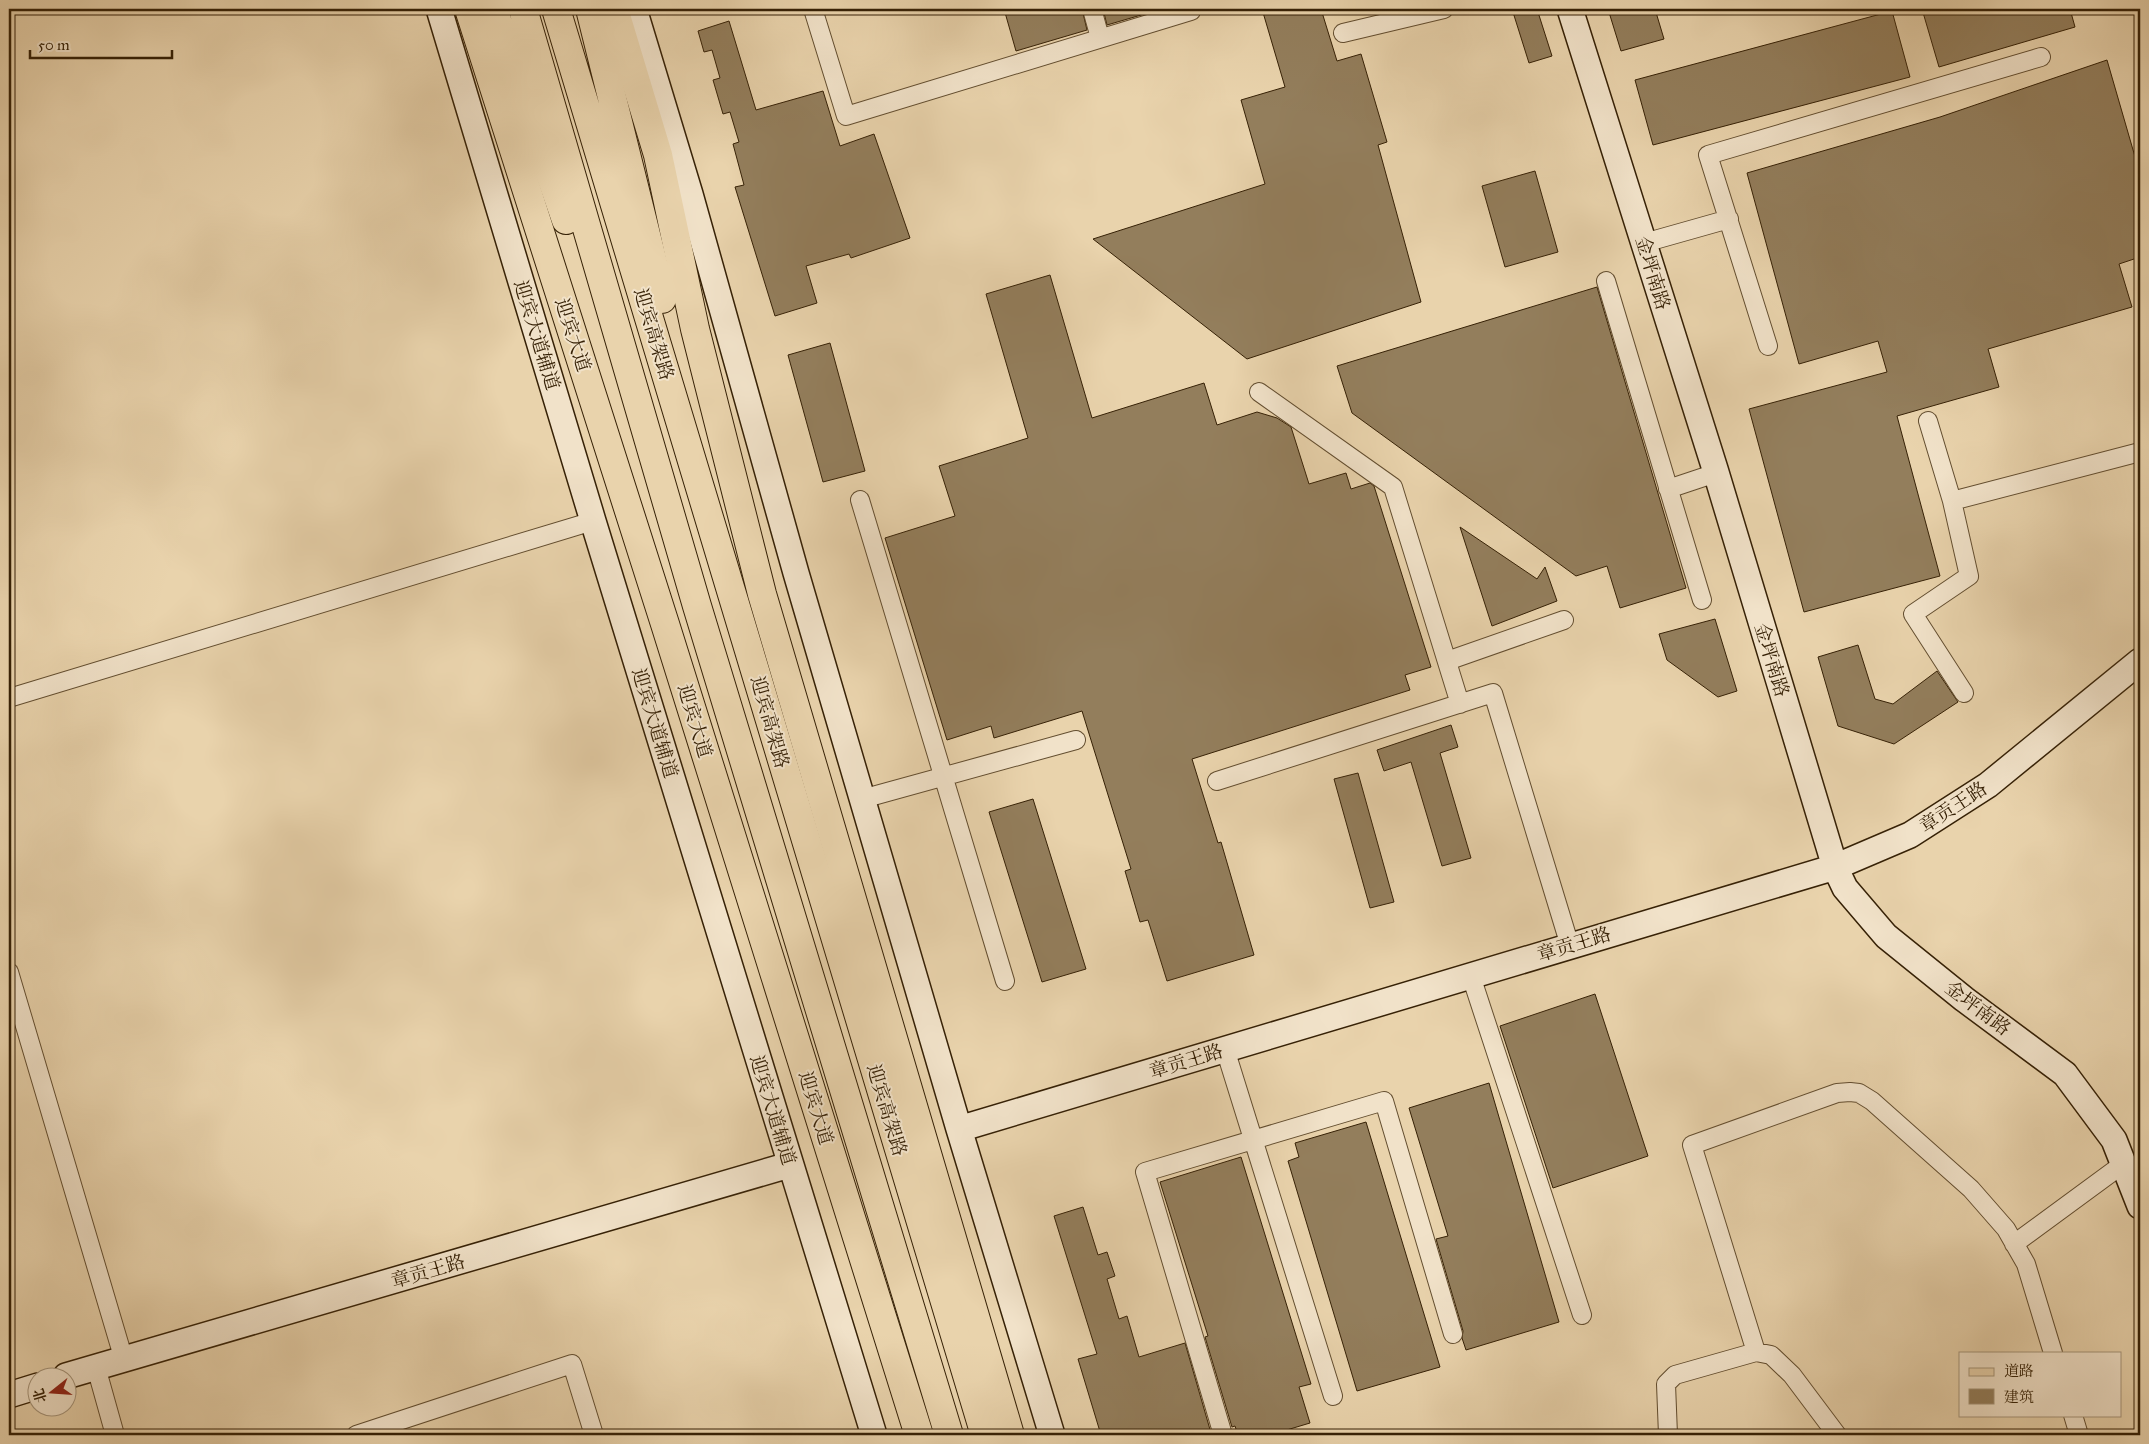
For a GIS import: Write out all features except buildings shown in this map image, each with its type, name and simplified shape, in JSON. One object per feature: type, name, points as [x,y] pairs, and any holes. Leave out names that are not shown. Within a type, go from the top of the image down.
[{"type":"main road","name":"迎宾大道","points":[[469,9],[668,634],[918,1435]]},
{"type":"main road","points":[[493,9],[545,154],[621,390],[697,606]]},
{"type":"main road","name":"迎宾高架路","points":[[524,9],[697,606],[949,1435]]},
{"type":"main road","name":"迎宾高架路","points":[[556,9],[985,1435]]},
{"type":"main road","points":[[590,9],[732,592]]},
{"type":"main road","points":[[614,9],[658,155],[695,329],[762,594],[1010,1435]]},
{"type":"street","name":"迎宾大道辅道","points":[[439,9],[789,1165],[874,1435]]},
{"type":"street","points":[[634,9],[690,194],[796,573],[862,799],[959,1129],[1052,1435]]},
{"type":"street","points":[[813,9],[846,116],[1191,11],[1191,9]]},
{"type":"street","points":[[1092,9],[1100,38]]},
{"type":"street","points":[[1343,33],[1444,9]]},
{"type":"street","name":"金坪南路","points":[[1570,9],[1716,473],[1835,867],[1845,888],[1886,936],[1964,999],[2065,1074],[2114,1140],[2140,1206]]},
{"type":"street","points":[[1768,346],[1708,156],[2041,57]]},
{"type":"street","points":[[1644,243],[1729,218]]},
{"type":"street","points":[[1606,280],[1702,600]]},
{"type":"street","points":[[1259,392],[1393,487],[1460,704]]},
{"type":"street","points":[[1928,421],[1952,501],[1969,576],[1913,614],[1964,693]]},
{"type":"street","points":[[1952,501],[2140,452]]},
{"type":"street","points":[[1668,488],[1716,473]]},
{"type":"street","points":[[860,500],[1005,981]]},
{"type":"street","points":[[9,698],[593,521]]},
{"type":"street","points":[[1447,661],[1564,620]]},
{"type":"street","name":"章贡王路","points":[[959,1129],[1835,867],[1910,835],[1988,785],[2140,662]]},
{"type":"street","points":[[1217,781],[1493,693],[1570,946]]},
{"type":"street","points":[[862,799],[1076,740]]},
{"type":"street","points":[[9,972],[124,1360]]},
{"type":"street","points":[[1471,976],[1582,1315]]},
{"type":"street","points":[[1225,1049],[1333,1396]]},
{"type":"street","points":[[1756,1352],[1692,1145],[1837,1093],[1850,1092],[1859,1093],[1872,1101],[1971,1189],[2006,1229],[2026,1264],[2054,1352]]},
{"type":"street","points":[[1223,1435],[1145,1172],[1384,1101],[1453,1334]]},
{"type":"street","points":[[2014,1244],[2124,1164]]},
{"type":"street","name":"章贡王路","points":[[78,1372],[789,1165]]},
{"type":"street","points":[[1668,1435],[1666,1384],[1675,1375],[1756,1352],[1771,1355],[1792,1376],[1837,1435]]},
{"type":"street","points":[[356,1435],[572,1364],[594,1435]]},
{"type":"street","points":[[96,1367],[114,1435]]},
{"type":"street","points":[[9,1395],[28,1389]]},
{"type":"street","points":[[2073,1416],[2079,1435]]}]
